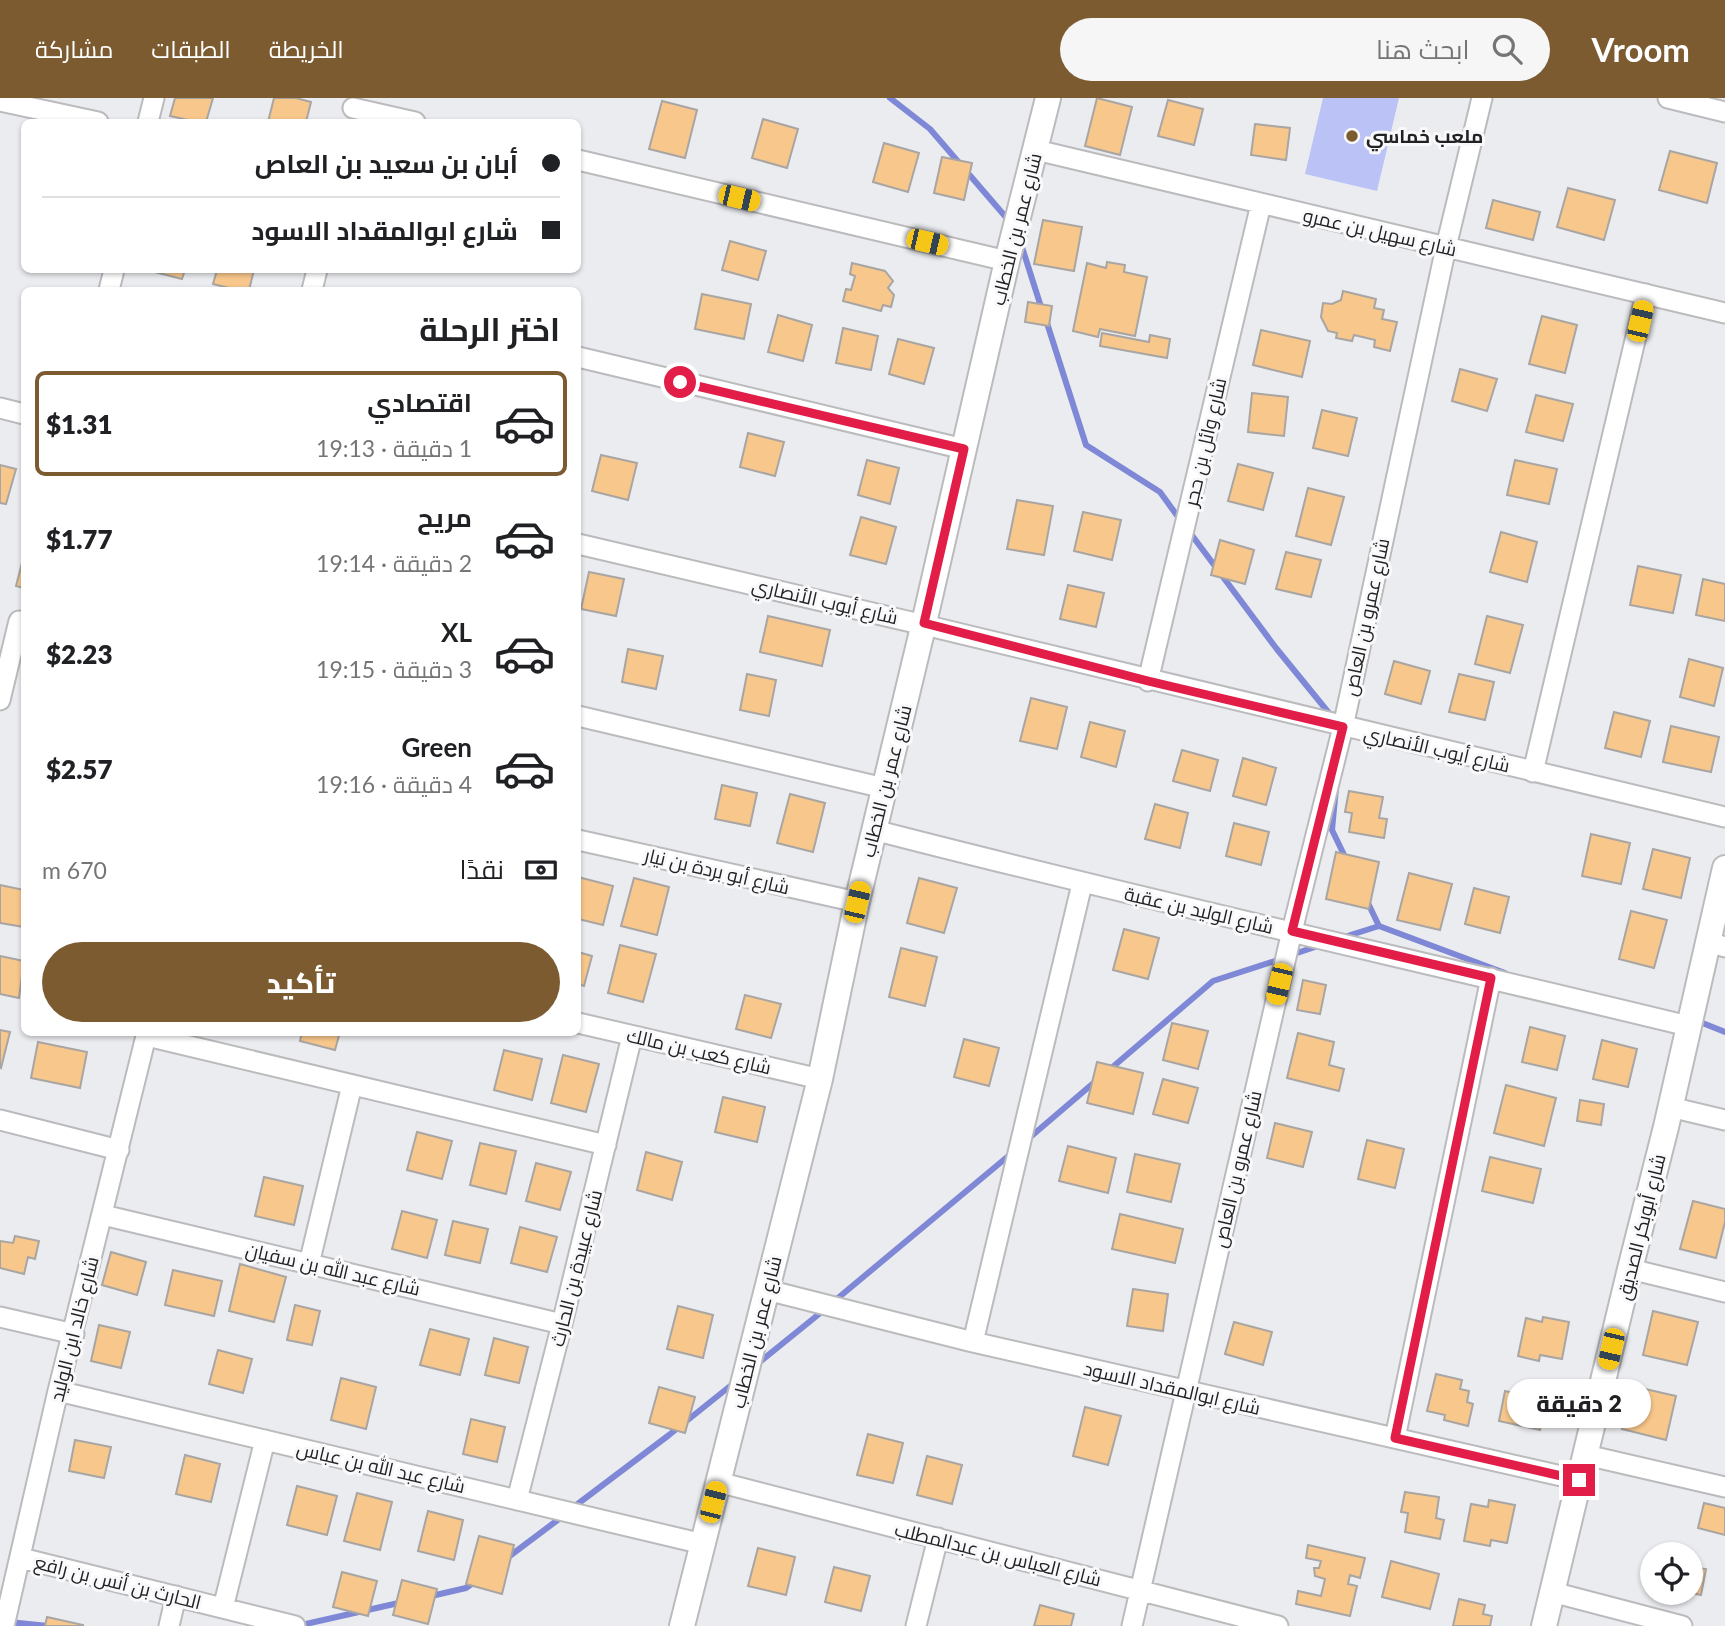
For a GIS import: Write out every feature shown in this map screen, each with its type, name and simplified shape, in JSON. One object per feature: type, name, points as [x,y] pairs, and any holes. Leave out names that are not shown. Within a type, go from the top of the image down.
[{"type":"street","points":[[149,119],[155,98]]},
{"type":"street","name":"شارع عمر بن الخطاب","points":[[682,1626],[820,1079],[857,902],[1007,261],[1048,98]]},
{"type":"street","name":"شارع عمرو بن العاص","points":[[1132,1626],[1292,931],[1343,727],[1446,247],[1482,98]]},
{"type":"street","points":[[1668,98],[1725,112]]},
{"type":"street","points":[[0,101],[84,119]]},
{"type":"street","points":[[353,109],[401,119]]},
{"type":"street","name":"شارع سهيل بن عمرو","points":[[1036,150],[1725,313]]},
{"type":"street","points":[[581,161],[1007,261]]},
{"type":"street","name":"شارع وائل بن حجر","points":[[1148,681],[1261,204]]},
{"type":"street","points":[[1533,772],[1646,294]]},
{"type":"street","points":[[581,359],[964,449]]},
{"type":"street","points":[[0,408],[21,413]]},
{"type":"street","name":"شارع أيوب الأنصاري","points":[[581,545],[924,623],[1148,681],[1725,817]]},
{"type":"street","points":[[0,700],[14,620]]},
{"type":"street","points":[[581,717],[884,788]]},
{"type":"street","name":"شارع الوليد بن عقبة","points":[[874,830],[1082,884],[1292,931],[1688,1026]]},
{"type":"street","name":"شارع أبو بردة بن نيار","points":[[581,841],[857,902]]},
{"type":"street","name":"شارع أبوبكر الصديق","points":[[1544,1626],[1688,1026],[1716,944],[1725,868]]},
{"type":"street","points":[[973,1342],[1082,884]]},
{"type":"street","points":[[1395,1438],[1491,978]]},
{"type":"street","name":"شارع كعب بن مالك","points":[[581,1024],[820,1079]]},
{"type":"street","name":"شارع عبيدة بن الحارث","points":[[517,1500],[632,1035]]},
{"type":"street","name":"شارع خالد ابن الوليد","points":[[4,1626],[22,1558],[58,1391],[147,1036]]},
{"type":"street","points":[[155,1036],[606,1145]]},
{"type":"street","points":[[309,1264],[352,1085]]},
{"type":"street","points":[[1670,1107],[1725,1119]]},
{"type":"street","points":[[0,1120],[119,1150]]},
{"type":"street","name":"شارع عبد الله بن سفيان","points":[[103,1215],[562,1324]]},
{"type":"street","points":[[1630,1269],[1725,1292]]},
{"type":"street","name":"شارع ابوالمقداد الاسود","points":[[767,1290],[973,1342],[1579,1480]]},
{"type":"street","points":[[0,1317],[74,1334]]},
{"type":"street","name":"شارع عبد الله بن عباس","points":[[58,1391],[703,1544]]},
{"type":"street","points":[[223,1608],[265,1440]]},
{"type":"street","points":[[1586,1455],[1725,1487]]},
{"type":"street","name":"شارع العباس بن عبدالمطلب","points":[[718,1482],[1278,1626]]},
{"type":"street","points":[[916,1626],[938,1538]]},
{"type":"street","name":"الحارث بن أنس بن رافع","points":[[22,1558],[296,1626]]},
{"type":"street","points":[[1552,1592],[1682,1626]]},
{"type":"street","points":[[169,1626],[176,1596]]},
{"type":"shaded area","name":"ملعب خماسي","points":[[1323,98],[1399,98],[1377,191],[1305,174]]},
{"type":"building","points":[[175,98],[213,98],[207,119],[170,116]]},
{"type":"building","points":[[274,98],[296,98],[311,102],[307,119],[269,119]]},
{"type":"building","points":[[1097,98],[1132,107],[1120,155],[1085,146]]},
{"type":"building","points":[[1168,100],[1203,109],[1194,145],[1158,136]]},
{"type":"building","points":[[662,101],[697,110],[685,158],[649,149]]},
{"type":"building","points":[[763,119],[798,129],[787,168],[752,158]]},
{"type":"building","points":[[1255,124],[1290,128],[1286,160],[1251,155]]},
{"type":"building","points":[[884,143],[919,153],[908,192],[873,182]]},
{"type":"building","points":[[1670,151],[1717,163],[1707,203],[1659,190]]},
{"type":"building","points":[[942,157],[972,163],[964,200],[934,193]]},
{"type":"building","points":[[1568,188],[1615,200],[1604,240],[1557,227]]},
{"type":"building","points":[[1493,200],[1540,212],[1533,240],[1486,228]]},
{"type":"building","points":[[1043,220],[1082,227],[1074,271],[1034,264]]},
{"type":"building","points":[[730,241],[766,251],[758,280],[722,270]]},
{"type":"building","points":[[1107,262],[1125,265],[1124,272],[1147,277],[1135,336],[1100,329],[1098,337],[1073,331],[1087,263],[1106,268]]},
{"type":"building","points":[[852,263],[885,271],[893,281],[888,288],[894,295],[891,307],[883,305],[881,311],[843,301],[846,289],[851,290],[855,276],[850,274]]},
{"type":"building","points":[[159,273],[184,273],[182,279]]},
{"type":"building","points":[[216,273],[253,273],[250,287],[213,284]]},
{"type":"building","points":[[1343,291],[1376,299],[1374,308],[1384,310],[1382,319],[1397,322],[1390,351],[1374,347],[1375,340],[1354,335],[1352,341],[1336,338],[1337,333],[1328,331],[1321,317],[1323,303],[1332,304],[1341,300]]},
{"type":"building","points":[[702,294],[751,304],[744,339],[695,329]]},
{"type":"building","points":[[1028,302],[1052,306],[1049,326],[1025,322]]},
{"type":"building","points":[[778,315],[812,325],[803,361],[768,352]]},
{"type":"building","points":[[1542,316],[1577,325],[1565,373],[1529,364]]},
{"type":"building","points":[[843,328],[878,336],[871,370],[836,363]]},
{"type":"building","points":[[1261,330],[1310,341],[1302,377],[1253,365]]},
{"type":"building","points":[[1102,333],[1149,342],[1150,335],[1170,339],[1167,358],[1100,346]]},
{"type":"building","points":[[898,339],[934,348],[924,384],[889,374]]},
{"type":"building","points":[[1460,369],[1497,379],[1487,411],[1452,401]]},
{"type":"building","points":[[1252,393],[1288,397],[1284,436],[1248,432]]},
{"type":"building","points":[[1536,395],[1573,404],[1563,441],[1526,432]]},
{"type":"building","points":[[1322,410],[1357,418],[1348,456],[1313,448]]},
{"type":"building","points":[[748,433],[784,442],[775,476],[740,467]]},
{"type":"building","points":[[601,455],[637,463],[628,500],[592,491]]},
{"type":"building","points":[[867,460],[899,468],[890,504],[858,495]]},
{"type":"building","points":[[1515,460],[1557,469],[1549,504],[1507,495]]},
{"type":"building","points":[[1238,464],[1273,473],[1263,510],[1228,501]]},
{"type":"building","points":[[0,465],[16,469],[6,504],[0,503]]},
{"type":"building","points":[[1308,488],[1344,497],[1331,545],[1296,536]]},
{"type":"building","points":[[1017,500],[1053,506],[1044,555],[1007,549]]},
{"type":"building","points":[[1083,512],[1121,520],[1112,560],[1074,551]]},
{"type":"building","points":[[861,517],[896,527],[886,564],[850,555]]},
{"type":"building","points":[[1501,532],[1537,542],[1527,582],[1490,572]]},
{"type":"building","points":[[1220,540],[1254,550],[1245,584],[1211,575]]},
{"type":"building","points":[[1286,552],[1321,560],[1311,597],[1276,589]]},
{"type":"building","points":[[1638,566],[1681,575],[1673,613],[1630,605]]},
{"type":"building","points":[[21,567],[21,587],[16,586]]},
{"type":"building","points":[[589,572],[624,579],[616,616],[581,609]]},
{"type":"building","points":[[1703,579],[1725,584],[1725,621],[1696,615]]},
{"type":"building","points":[[1068,585],[1104,593],[1096,627],[1060,619]]},
{"type":"building","points":[[768,616],[830,630],[822,666],[760,652]]},
{"type":"building","points":[[1487,616],[1523,625],[1510,673],[1475,664]]},
{"type":"building","points":[[628,649],[663,656],[656,689],[622,682]]},
{"type":"building","points":[[1689,659],[1723,668],[1714,706],[1680,697]]},
{"type":"building","points":[[1394,661],[1430,671],[1421,704],[1385,694]]},
{"type":"building","points":[[747,674],[776,680],[769,716],[740,710]]},
{"type":"building","points":[[1459,674],[1494,682],[1485,720],[1449,712]]},
{"type":"building","points":[[1031,698],[1067,707],[1057,749],[1020,741]]},
{"type":"building","points":[[1614,712],[1650,721],[1641,757],[1605,748]]},
{"type":"building","points":[[1090,722],[1125,731],[1116,767],[1081,757]]},
{"type":"building","points":[[1671,726],[1719,737],[1711,772],[1663,762]]},
{"type":"building","points":[[1182,750],[1218,760],[1210,791],[1173,781]]},
{"type":"building","points":[[1243,758],[1276,768],[1266,805],[1233,796]]},
{"type":"building","points":[[722,785],[757,793],[750,826],[715,819]]},
{"type":"building","points":[[1349,791],[1383,797],[1379,818],[1387,819],[1384,838],[1349,832],[1352,813],[1345,812]]},
{"type":"building","points":[[790,794],[825,803],[813,852],[777,843]]},
{"type":"building","points":[[1155,804],[1188,813],[1180,848],[1145,839]]},
{"type":"building","points":[[1234,823],[1269,832],[1261,865],[1226,856]]},
{"type":"building","points":[[1591,834],[1630,843],[1621,884],[1582,876]]},
{"type":"building","points":[[1653,849],[1690,858],[1681,898],[1643,889]]},
{"type":"building","points":[[1336,852],[1379,862],[1369,909],[1326,899]]},
{"type":"building","points":[[1409,873],[1452,884],[1440,930],[1397,920]]},
{"type":"building","points":[[581,878],[613,886],[603,925],[581,920]]},
{"type":"building","points":[[634,878],[669,887],[657,935],[621,926]]},
{"type":"building","points":[[919,878],[957,888],[944,933],[907,923]]},
{"type":"building","points":[[0,885],[21,889],[21,926],[0,923]]},
{"type":"building","points":[[1474,888],[1509,897],[1500,933],[1465,924]]},
{"type":"building","points":[[1631,911],[1667,920],[1654,968],[1619,959]]},
{"type":"building","points":[[1124,929],[1159,938],[1148,979],[1113,970]]},
{"type":"building","points":[[620,945],[656,954],[643,1002],[608,993]]},
{"type":"building","points":[[901,948],[937,957],[925,1006],[889,997]]},
{"type":"building","points":[[581,953],[592,956],[584,986],[581,985]]},
{"type":"building","points":[[0,956],[21,960],[19,998],[0,994]]},
{"type":"building","points":[[1303,980],[1326,985],[1320,1014],[1297,1010]]},
{"type":"building","points":[[745,995],[781,1004],[771,1038],[736,1029]]},
{"type":"building","points":[[1172,1023],[1208,1031],[1198,1069],[1163,1060]]},
{"type":"building","points":[[1530,1027],[1565,1036],[1557,1070],[1522,1062]]},
{"type":"building","points":[[0,1030],[10,1032],[1,1068],[0,1067]]},
{"type":"building","points":[[1298,1033],[1334,1042],[1329,1065],[1344,1069],[1339,1091],[1287,1078]]},
{"type":"building","points":[[301,1036],[339,1036],[335,1050],[300,1041]]},
{"type":"building","points":[[964,1039],[999,1048],[989,1086],[954,1077]]},
{"type":"building","points":[[1602,1040],[1637,1049],[1628,1087],[1593,1079]]},
{"type":"building","points":[[38,1042],[87,1052],[80,1088],[31,1078]]},
{"type":"building","points":[[504,1050],[542,1059],[532,1100],[494,1090]]},
{"type":"building","points":[[563,1055],[599,1064],[586,1112],[551,1103]]},
{"type":"building","points":[[1097,1062],[1143,1073],[1133,1114],[1087,1103]]},
{"type":"building","points":[[1163,1079],[1198,1088],[1188,1123],[1153,1114]]},
{"type":"building","points":[[1506,1085],[1556,1098],[1544,1146],[1494,1133]]},
{"type":"building","points":[[723,1097],[765,1107],[757,1142],[715,1132]]},
{"type":"building","points":[[1580,1100],[1604,1104],[1601,1125],[1577,1121]]},
{"type":"building","points":[[1275,1123],[1312,1132],[1303,1167],[1267,1158]]},
{"type":"building","points":[[417,1132],[452,1141],[442,1179],[407,1170]]},
{"type":"building","points":[[1367,1140],[1404,1149],[1395,1188],[1358,1179]]},
{"type":"building","points":[[480,1143],[516,1151],[506,1194],[470,1185]]},
{"type":"building","points":[[1068,1146],[1116,1158],[1108,1193],[1059,1181]]},
{"type":"building","points":[[646,1152],[682,1162],[672,1200],[637,1190]]},
{"type":"building","points":[[1135,1154],[1180,1164],[1171,1202],[1127,1192]]},
{"type":"building","points":[[1490,1157],[1541,1169],[1533,1203],[1482,1191]]},
{"type":"building","points":[[536,1163],[571,1172],[560,1210],[526,1201]]},
{"type":"building","points":[[264,1177],[303,1186],[294,1225],[255,1216]]},
{"type":"building","points":[[1693,1201],[1725,1209],[1725,1222],[1716,1258],[1680,1249]]},
{"type":"building","points":[[402,1211],[437,1220],[427,1258],[392,1249]]},
{"type":"building","points":[[1120,1214],[1183,1229],[1175,1263],[1112,1249]]},
{"type":"building","points":[[453,1221],[488,1229],[480,1263],[445,1255]]},
{"type":"building","points":[[520,1227],[557,1237],[547,1272],[511,1263]]},
{"type":"building","points":[[15,1236],[39,1241],[35,1259],[28,1257],[24,1274],[0,1268],[0,1241],[13,1243]]},
{"type":"building","points":[[111,1252],[146,1262],[137,1295],[102,1285]]},
{"type":"building","points":[[240,1264],[286,1277],[274,1322],[229,1311]]},
{"type":"building","points":[[173,1270],[222,1281],[214,1316],[165,1305]]},
{"type":"building","points":[[1133,1289],[1168,1294],[1163,1331],[1127,1326]]},
{"type":"building","points":[[295,1305],[320,1311],[312,1345],[287,1340]]},
{"type":"building","points":[[678,1306],[713,1315],[703,1358],[667,1349]]},
{"type":"building","points":[[1653,1311],[1698,1322],[1687,1365],[1643,1355]]},
{"type":"building","points":[[1543,1317],[1569,1322],[1562,1359],[1540,1355],[1539,1361],[1518,1356],[1526,1318],[1542,1322]]},
{"type":"building","points":[[1234,1322],[1272,1332],[1263,1365],[1225,1354]]},
{"type":"building","points":[[99,1325],[130,1332],[121,1368],[91,1361]]},
{"type":"building","points":[[430,1329],[469,1339],[460,1375],[420,1365]]},
{"type":"building","points":[[494,1338],[528,1347],[519,1383],[485,1375]]},
{"type":"building","points":[[218,1350],[252,1359],[243,1393],[209,1384]]},
{"type":"building","points":[[1436,1374],[1462,1380],[1460,1389],[1469,1391],[1467,1402],[1473,1404],[1468,1426],[1444,1420],[1445,1415],[1427,1411]]},
{"type":"building","points":[[341,1378],[376,1387],[366,1429],[331,1420]]},
{"type":"building","points":[[1632,1386],[1676,1396],[1666,1440],[1622,1429]]},
{"type":"building","points":[[659,1387],[695,1397],[685,1433],[649,1423]]},
{"type":"building","points":[[1505,1391],[1546,1400],[1540,1430],[1499,1421]]},
{"type":"building","points":[[1085,1407],[1121,1416],[1108,1465],[1073,1456]]},
{"type":"building","points":[[471,1419],[505,1427],[497,1462],[463,1454]]},
{"type":"building","points":[[868,1434],[903,1443],[893,1483],[857,1475]]},
{"type":"building","points":[[75,1440],[111,1447],[104,1478],[69,1471]]},
{"type":"building","points":[[185,1455],[220,1464],[211,1502],[176,1494]]},
{"type":"building","points":[[927,1456],[962,1465],[952,1504],[917,1495]]},
{"type":"building","points":[[297,1486],[337,1496],[327,1535],[287,1525]]},
{"type":"building","points":[[1405,1492],[1439,1497],[1436,1518],[1444,1520],[1440,1539],[1405,1532],[1408,1513],[1401,1512]]},
{"type":"building","points":[[357,1493],[392,1502],[380,1550],[344,1541]]},
{"type":"building","points":[[1489,1500],[1515,1505],[1507,1543],[1491,1540],[1490,1546],[1464,1541],[1471,1504],[1488,1507]]},
{"type":"building","points":[[1704,1503],[1725,1508],[1725,1535],[1698,1528]]},
{"type":"building","points":[[428,1511],[463,1520],[454,1560],[418,1551]]},
{"type":"building","points":[[479,1536],[514,1545],[502,1594],[466,1584]]},
{"type":"building","points":[[1308,1545],[1365,1558],[1360,1578],[1350,1575],[1348,1584],[1357,1586],[1350,1616],[1296,1604],[1298,1591],[1321,1596],[1325,1579],[1315,1576],[1314,1568],[1319,1568],[1321,1561],[1306,1558]]},
{"type":"building","points":[[758,1548],[795,1557],[786,1595],[748,1586]]},
{"type":"building","points":[[1391,1561],[1439,1574],[1430,1609],[1382,1597]]},
{"type":"building","points":[[834,1567],[870,1576],[861,1611],[825,1602]]},
{"type":"building","points":[[342,1572],[377,1581],[368,1616],[333,1607]]},
{"type":"building","points":[[402,1580],[437,1589],[428,1624],[393,1615]]},
{"type":"building","points":[[1459,1599],[1485,1605],[1483,1614],[1492,1616],[1490,1626],[1453,1626]]},
{"type":"building","points":[[1040,1605],[1074,1614],[1071,1626],[1034,1626]]},
{"type":"building","points":[[47,1617],[83,1625],[83,1626],[45,1626]]},
{"type":"waterway","points":[[890,98],[930,129],[1010,222]]},
{"type":"waterway","points":[[1021,244],[1042,310]]},
{"type":"waterway","points":[[1046,320],[1086,445],[1160,492],[1181,521]]},
{"type":"waterway","points":[[1188,530],[1276,648],[1333,718]]},
{"type":"waterway","points":[[1336,788],[1332,830],[1347,861]]},
{"type":"waterway","points":[[1366,899],[1379,926],[1505,973]]},
{"type":"waterway","points":[[1341,938],[1379,926]]},
{"type":"waterway","points":[[1291,955],[1321,945]]},
{"type":"waterway","points":[[1108,1071],[1213,981],[1281,959]]},
{"type":"waterway","points":[[1695,1020],[1725,1032]]},
{"type":"waterway","points":[[1028,1139],[1097,1080]]},
{"type":"waterway","points":[[832,1303],[1012,1153]]},
{"type":"waterway","points":[[756,1365],[824,1310]]},
{"type":"waterway","points":[[571,1509],[734,1383]]},
{"type":"waterway","points":[[507,1558],[563,1516]]},
{"type":"waterway","points":[[427,1597],[466,1588],[476,1581]]},
{"type":"waterway","points":[[297,1626],[403,1602]]},
{"type":"waterway","points":[[9,1622],[48,1626]]},
{"type":"place","name":"ملعب خماسي","points":[[1352,136]]},
{"type":"route","points":[[680,382],[964,449],[924,623],[1148,681],[1343,727],[1292,931],[1491,978],[1395,1438],[1579,1480]]}]
